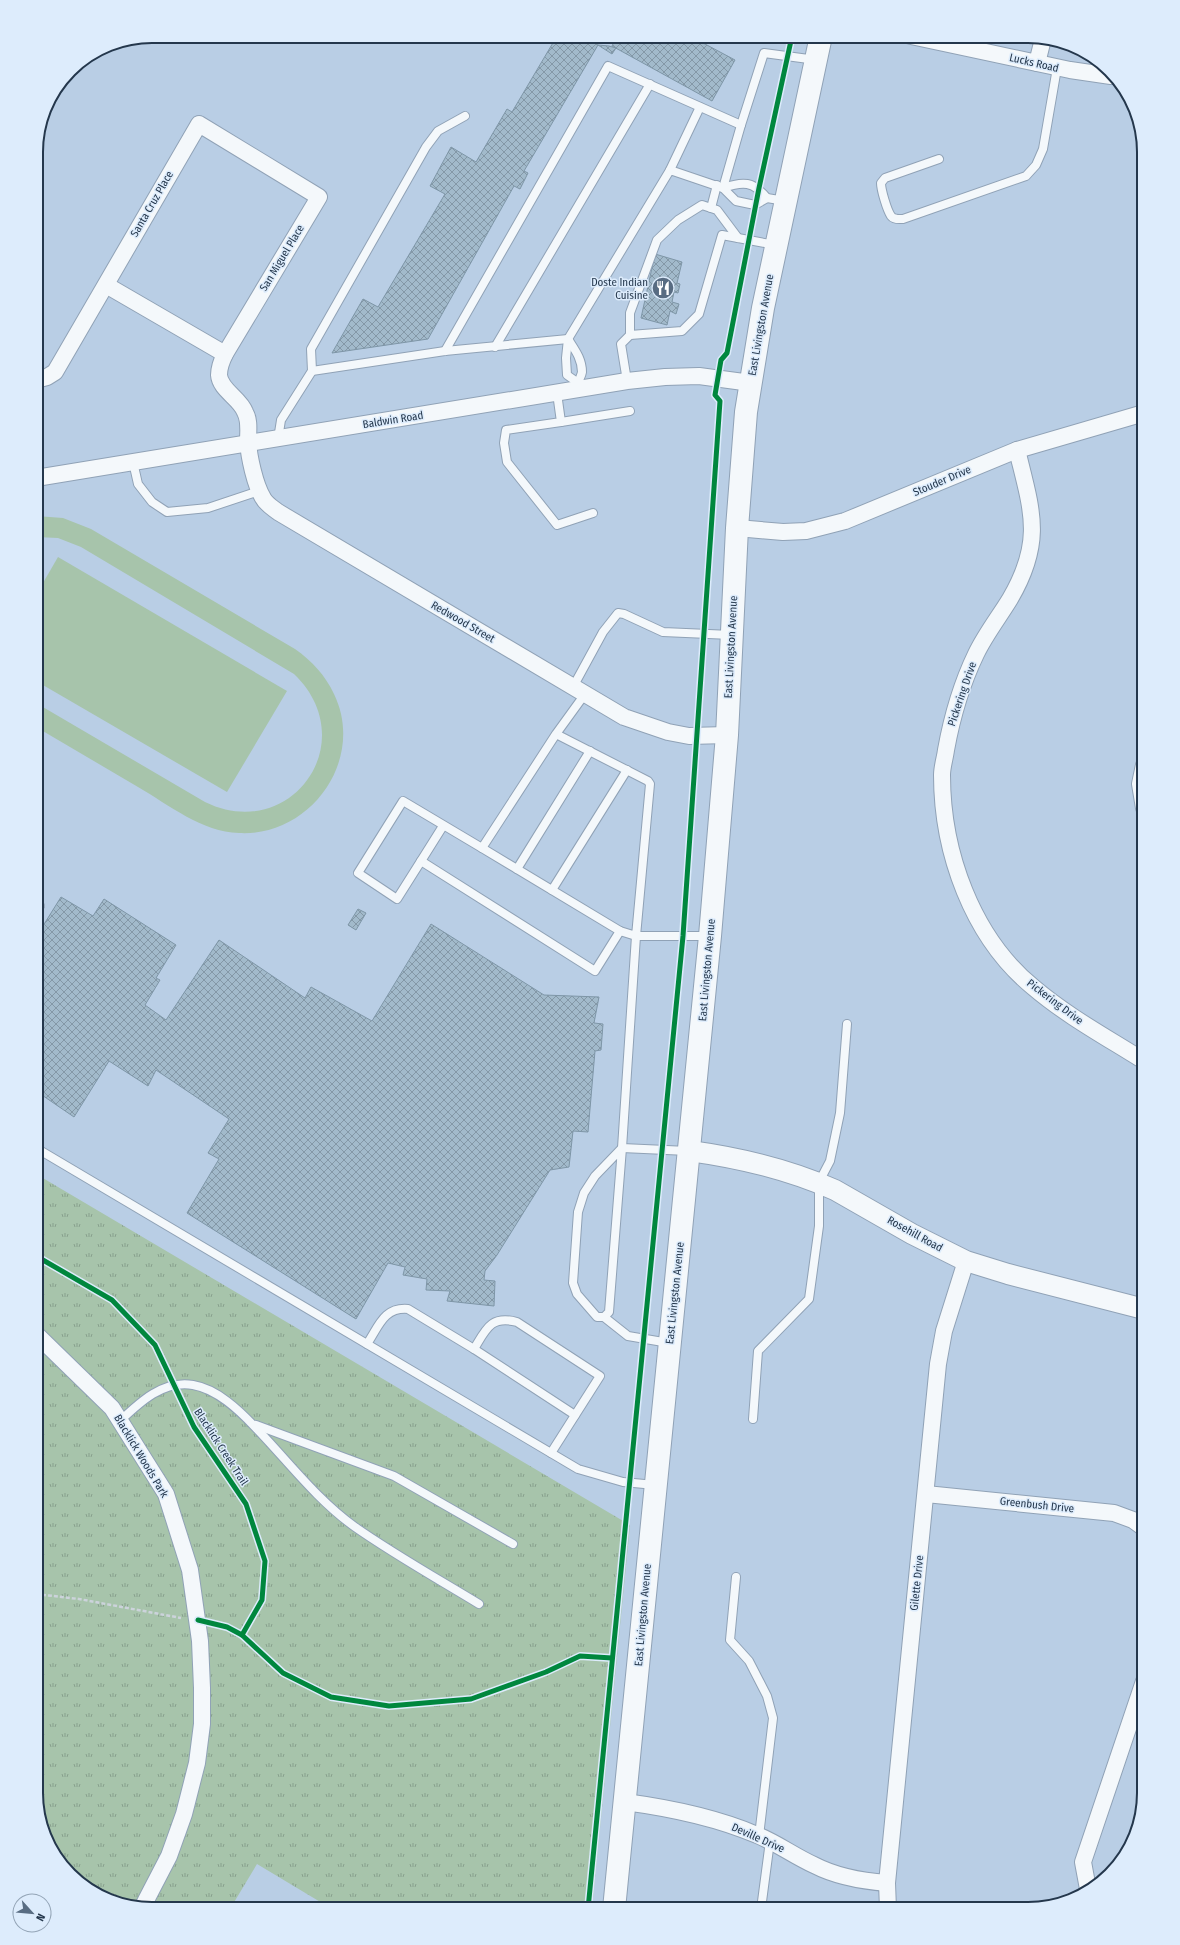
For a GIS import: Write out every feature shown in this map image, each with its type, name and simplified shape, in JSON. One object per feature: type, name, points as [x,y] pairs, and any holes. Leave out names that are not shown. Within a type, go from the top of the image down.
[{"type":"main road","name":"East Livingston Avenue","points":[[615,1902],[655,1485],[690,1151],[710,936],[727,735],[737,528],[746,412],[759,331],[777,245],[776,200],[820,43]]},
{"type":"street","name":"Lucks Road","points":[[944,43],[1057,68],[1105,75]]},
{"type":"street","points":[[1037,63],[1042,44]]},
{"type":"street","name":"Santa Cruz Place","points":[[43,378],[55,372],[199,124]]},
{"type":"street","name":"San Miguel Place","points":[[199,124],[319,197],[225,354],[219,375],[223,385],[242,404],[246,412],[248,422],[248,444]]},
{"type":"street","points":[[106,285],[225,354]]},
{"type":"street","name":"Baldwin Road","points":[[43,477],[557,393],[577,386],[665,377],[699,376],[751,382]]},
{"type":"street","name":"Stouder Drive","points":[[737,528],[783,532],[806,531],[845,522],[1017,450],[1137,415]]},
{"type":"street","name":"Redwood Street","points":[[248,444],[259,491],[263,499],[278,512],[624,717],[668,732],[689,736],[727,735]]},
{"type":"street","name":"Pickering Drive","points":[[1017,450],[1032,512],[1031,546],[1024,571],[1011,597],[976,653],[962,687],[953,716],[942,774],[945,821],[955,869],[975,913],[999,952],[1032,986],[1069,1014],[1137,1057]]},
{"type":"street","name":"Rosehill Road","points":[[690,1151],[740,1158],[819,1182],[966,1262],[1137,1307]]},
{"type":"street","name":"Gilette Drive","points":[[888,1902],[887,1883],[938,1364],[944,1331],[966,1262]]},
{"type":"street","name":"Blacklick Woods Park","points":[[43,1341],[112,1408],[166,1494],[190,1570],[198,1620],[202,1695],[202,1724],[197,1763],[184,1814],[174,1842],[145,1902]]},
{"type":"street","name":"Greenbush Drive","points":[[926,1494],[1114,1513],[1137,1523]]},
{"type":"street","points":[[1087,1884],[1083,1862],[1137,1702]]},
{"type":"street","name":"Deville Drive","points":[[625,1802],[672,1809],[736,1826],[765,1838],[815,1866],[837,1875],[855,1880],[887,1883]]},
{"type":"lane","points":[[711,208],[741,125],[764,53],[816,60]]},
{"type":"lane","points":[[445,351],[608,66],[741,125]]},
{"type":"lane","points":[[939,160],[885,178],[881,182],[880,189],[891,216],[896,219],[903,219],[1026,176],[1036,165],[1043,149],[1057,68]]},
{"type":"lane","points":[[496,347],[650,84]]},
{"type":"lane","points":[[568,339],[579,355],[582,373],[577,386],[567,375],[566,358],[568,339],[670,170],[700,107]]},
{"type":"lane","points":[[278,439],[281,420],[312,372],[311,349],[426,147],[438,131],[465,116]]},
{"type":"lane","points":[[670,170],[720,186],[736,201],[756,205],[776,200]]},
{"type":"lane","points":[[720,186],[739,183],[758,188],[776,200]]},
{"type":"lane","points":[[630,335],[630,313],[657,240],[678,220],[702,205],[717,210],[738,238]]},
{"type":"lane","points":[[627,381],[621,344],[630,335],[682,331],[691,325],[699,314],[722,235],[777,245]]},
{"type":"lane","points":[[312,372],[445,351],[568,339]]},
{"type":"lane","points":[[557,393],[561,422]]},
{"type":"lane","points":[[593,513],[557,525],[507,462],[504,443],[506,430],[630,411]]},
{"type":"lane","points":[[132,462],[138,484],[152,502],[167,512],[208,508],[259,491]]},
{"type":"lane","points":[[482,848],[556,734],[579,690],[603,632],[618,613],[624,614],[663,632],[732,635]]},
{"type":"lane","points":[[556,734],[648,781],[651,788],[636,936],[622,1148],[609,1312],[604,1317]]},
{"type":"lane","points":[[516,869],[590,751]]},
{"type":"lane","points":[[552,890],[627,770]]},
{"type":"lane","points":[[443,826],[397,899],[358,873],[403,801],[620,931],[636,936],[710,936]]},
{"type":"lane","points":[[421,861],[594,971],[620,931]]},
{"type":"lane","points":[[753,1419],[758,1351],[809,1299],[819,1226],[819,1182],[830,1161],[840,1113],[847,1024]]},
{"type":"lane","points":[[670,1343],[628,1336],[604,1317],[597,1317],[577,1294],[573,1283],[578,1212],[584,1193],[595,1176],[622,1148],[690,1151]]},
{"type":"lane","points":[[43,1152],[578,1468],[623,1482],[655,1485]]},
{"type":"lane","points":[[367,1344],[387,1313],[397,1308],[408,1309],[474,1349],[575,1415]]},
{"type":"lane","points":[[474,1349],[486,1330],[496,1321],[506,1319],[517,1322],[600,1376],[551,1453]]},
{"type":"lane","points":[[120,1421],[143,1399],[164,1388],[193,1385],[216,1394],[251,1422],[292,1470],[355,1527],[479,1604]]},
{"type":"lane","points":[[251,1422],[267,1430],[394,1476],[514,1544]]},
{"type":"lane","points":[[736,1577],[730,1640],[749,1661],[767,1696],[773,1718],[761,1902]]},
{"type":"path","points":[[43,1595],[79,1599],[198,1620]]},
{"type":"green space","points":[[43,517],[63,518],[91,529],[295,649],[318,669],[334,694],[342,719],[343,744],[337,768],[325,790],[309,808],[288,822],[265,831],[239,833],[212,828],[186,816],[43,731],[43,707],[205,802],[236,811],[265,809],[289,798],[308,779],[319,755],[322,728],[314,700],[294,674],[81,547],[58,538],[43,537]]},
{"type":"green space","points":[[58,557],[287,691],[227,792],[43,685],[43,583]]},
{"type":"green space","points":[[43,1178],[630,1525],[593,1902],[320,1902],[257,1864],[234,1902],[145,1902],[131,1900],[104,1891],[80,1875],[61,1853],[49,1828],[43,1800]]},
{"type":"building","points":[[553,43],[595,43],[598,45],[524,171],[528,173],[520,189],[514,186],[428,339],[332,353],[363,299],[378,307],[445,194],[430,186],[451,147],[476,162],[507,109],[512,112]]},
{"type":"building","points":[[614,43],[703,43],[735,60],[712,101],[612,46]]},
{"type":"building","points":[[598,45],[609,46],[616,48],[612,54]]},
{"type":"building","name":"Doste Indian Cuisine","points":[[655,254],[682,262],[677,283],[680,284],[678,293],[674,292],[672,302],[679,304],[676,314],[670,311],[667,325],[641,318]]},
{"type":"building","points":[[61,897],[93,916],[104,899],[176,945],[156,978],[160,980],[145,1005],[166,1020],[219,940],[305,998],[311,987],[372,1021],[431,924],[544,995],[599,997],[594,1023],[603,1024],[601,1050],[595,1051],[588,1132],[573,1131],[569,1167],[550,1170],[497,1255],[485,1271],[484,1280],[495,1281],[494,1306],[447,1301],[450,1291],[426,1290],[427,1279],[403,1275],[405,1267],[388,1263],[356,1319],[187,1213],[219,1159],[208,1153],[229,1119],[156,1070],[148,1086],[109,1061],[74,1117],[43,1096],[43,926]]},
{"type":"building","points":[[358,909],[366,913],[356,930],[348,925]]},
{"type":"cycle path","points":[[589,1902],[683,936],[720,401],[715,395],[721,360],[727,353],[759,188],[790,43]]},
{"type":"cycle path","name":"Blacklick Creek Trail","points":[[43,1260],[112,1300],[155,1345],[194,1427],[246,1504],[265,1561],[262,1600],[242,1635]]},
{"type":"cycle path","points":[[198,1620],[227,1627],[242,1635],[283,1673],[331,1697],[389,1706],[471,1699],[546,1672],[580,1656],[612,1658]]},
{"type":"place","name":"Doste Indian Cuisine","points":[[663,288]]}]
